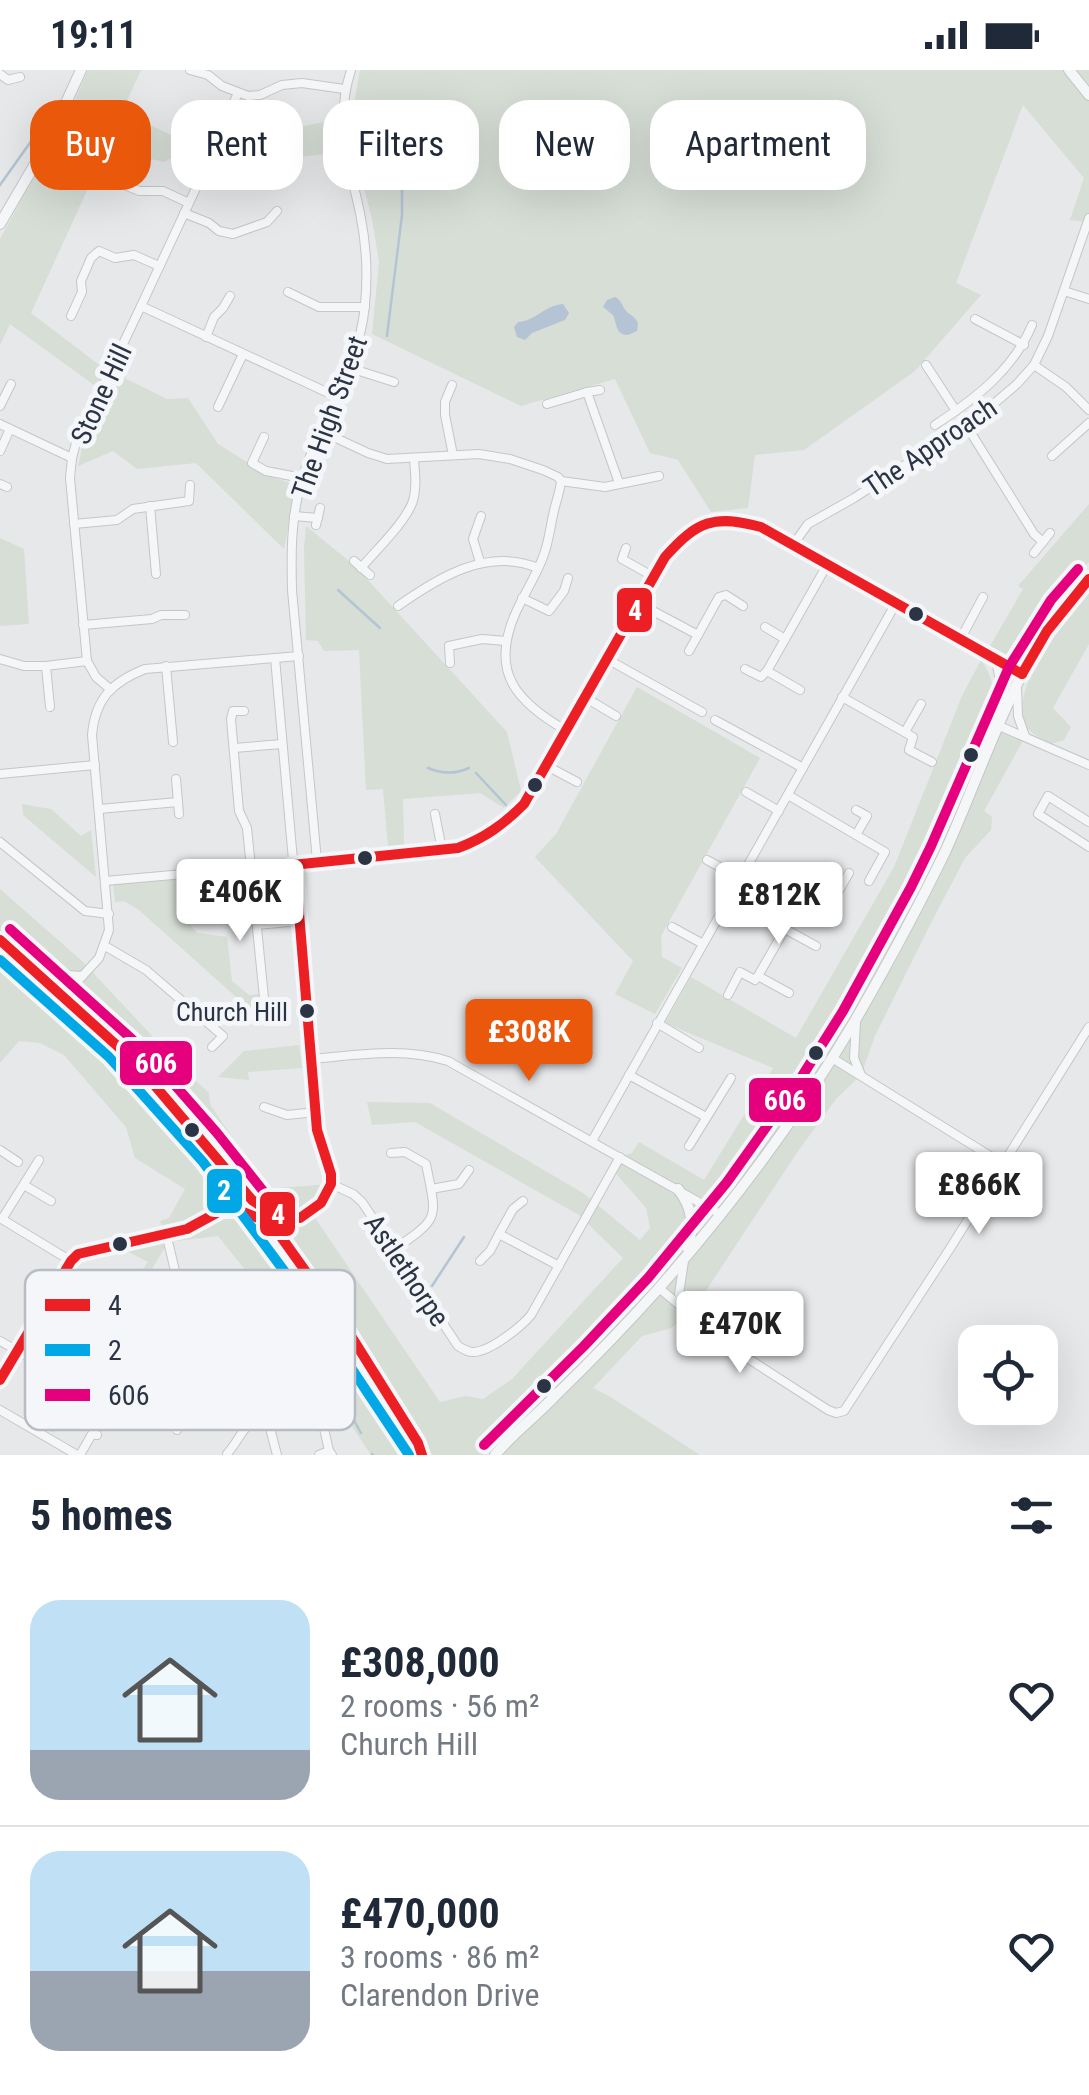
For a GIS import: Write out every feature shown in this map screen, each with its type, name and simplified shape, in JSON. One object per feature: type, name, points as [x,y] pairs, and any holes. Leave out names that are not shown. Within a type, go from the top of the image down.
[{"type":"street","points":[[0,224],[49,140],[81,70]]},
{"type":"street","points":[[190,70],[248,96],[260,95],[282,84],[344,89]]},
{"type":"street","points":[[280,70],[282,84]]},
{"type":"street","name":"The High Street","points":[[318,861],[292,590],[292,554],[302,478],[350,368],[365,307],[366,251],[342,126],[344,89],[350,70]]},
{"type":"street","points":[[1069,70],[1089,96]]},
{"type":"street","points":[[0,74],[8,80],[20,77]]},
{"type":"street","points":[[235,100],[238,93]]},
{"type":"street","points":[[137,190],[163,192],[189,203]]},
{"type":"street","name":"Stone Hill","points":[[86,662],[70,478],[72,458],[195,190]]},
{"type":"street","points":[[184,213],[233,234],[267,222],[277,210]]},
{"type":"street","name":"The Approach","points":[[793,545],[808,524],[966,426],[1008,395],[1034,364],[1048,336],[1089,218]]},
{"type":"street","points":[[71,316],[91,258],[100,252],[115,258],[134,255],[159,266]]},
{"type":"street","points":[[1064,291],[1089,299]]},
{"type":"street","points":[[295,292],[319,307],[365,307]]},
{"type":"street","points":[[206,337],[214,317],[230,296]]},
{"type":"street","points":[[141,306],[337,396]]},
{"type":"street","points":[[976,319],[1024,345]]},
{"type":"street","points":[[936,424],[994,381],[1024,345],[1032,325]]},
{"type":"street","points":[[982,335],[987,326]]},
{"type":"street","points":[[218,407],[243,354]]},
{"type":"street","points":[[1034,364],[1089,410]]},
{"type":"street","points":[[926,365],[936,371],[956,411]]},
{"type":"street","points":[[350,368],[394,382]]},
{"type":"street","points":[[994,381],[1008,395]]},
{"type":"street","points":[[0,406],[11,384]]},
{"type":"street","points":[[452,385],[445,415],[453,455]]},
{"type":"street","points":[[547,404],[600,390]]},
{"type":"street","points":[[587,392],[619,484]]},
{"type":"street","points":[[1052,456],[1059,443],[1089,422]]},
{"type":"street","points":[[0,424],[72,458]]},
{"type":"street","points":[[966,426],[1034,534],[1043,542]]},
{"type":"street","points":[[0,451],[10,429]]},
{"type":"street","points":[[321,431],[387,459],[479,454],[510,459],[561,481],[605,487],[659,476]]},
{"type":"street","points":[[264,438],[252,463],[274,473],[302,478]]},
{"type":"street","points":[[370,576],[358,564],[406,515],[416,483],[414,459]]},
{"type":"street","points":[[645,478],[647,491]]},
{"type":"street","points":[[561,481],[550,535],[506,641],[507,673],[514,689],[542,717],[567,730]]},
{"type":"street","points":[[74,524],[117,520],[133,509],[150,506],[192,505],[190,485]]},
{"type":"street","points":[[150,506],[156,574]]},
{"type":"street","points":[[294,516],[318,517]]},
{"type":"street","points":[[292,865],[458,848],[502,826],[524,804],[548,766],[664,557],[685,532],[720,518],[761,527],[996,660],[1019,678]]},
{"type":"street","points":[[465,522],[478,521],[473,539],[480,562]]},
{"type":"street","points":[[1034,554],[1050,533]]},
{"type":"street","points":[[626,548],[618,557],[654,576]]},
{"type":"street","points":[[398,606],[414,589],[480,562],[509,560],[538,568]]},
{"type":"street","points":[[745,668],[761,677],[767,671],[827,565]]},
{"type":"street","points":[[522,598],[549,612],[568,578]]},
{"type":"street","points":[[494,1455],[659,1288],[800,1106],[856,1018],[944,854],[1019,678],[1062,611],[1089,579]]},
{"type":"street","points":[[689,650],[719,598],[726,595],[744,606]]},
{"type":"street","points":[[960,640],[983,598]]},
{"type":"street","points":[[592,1141],[896,603]]},
{"type":"street","points":[[638,604],[698,635]]},
{"type":"street","points":[[83,625],[186,615]]},
{"type":"street","points":[[765,627],[785,639]]},
{"type":"street","points":[[436,647],[482,639],[506,641]]},
{"type":"street","points":[[448,646],[450,663]]},
{"type":"street","points":[[64,996],[99,958],[109,930],[92,736],[100,703],[124,677],[145,668],[299,656]]},
{"type":"street","points":[[275,658],[316,1112],[331,1174],[321,1203],[275,1229]]},
{"type":"street","points":[[607,659],[702,712]]},
{"type":"street","points":[[0,660],[24,666],[86,662],[110,690]]},
{"type":"street","points":[[996,660],[1001,686],[999,720]]},
{"type":"street","points":[[46,666],[50,706]]},
{"type":"street","points":[[166,666],[173,742]]},
{"type":"street","points":[[767,671],[800,690]]},
{"type":"street","points":[[1019,678],[1018,716],[1025,736]]},
{"type":"street","points":[[682,701],[688,691]]},
{"type":"street","points":[[842,697],[913,736],[909,750],[932,762]]},
{"type":"street","points":[[586,698],[616,716]]},
{"type":"street","points":[[905,732],[921,704]]},
{"type":"street","points":[[244,710],[233,712],[238,811],[247,828],[266,1018]]},
{"type":"street","points":[[715,720],[802,768]]},
{"type":"street","points":[[999,720],[1089,765]]},
{"type":"street","points":[[234,748],[282,744]]},
{"type":"street","points":[[0,774],[95,765]]},
{"type":"street","points":[[548,766],[578,782]]},
{"type":"street","points":[[176,779],[179,814]]},
{"type":"street","points":[[746,792],[778,811]]},
{"type":"street","points":[[788,795],[885,852],[869,881]]},
{"type":"street","points":[[1089,822],[1048,796],[1038,814],[1089,847]]},
{"type":"street","points":[[99,809],[178,802]]},
{"type":"street","points":[[856,810],[878,823]]},
{"type":"street","points":[[435,814],[442,850]]},
{"type":"street","points":[[856,835],[867,816]]},
{"type":"street","points":[[0,842],[85,911],[109,914]]},
{"type":"street","points":[[708,860],[740,878]]},
{"type":"street","points":[[106,880],[251,868]]},
{"type":"street","points":[[203,872],[207,919]]},
{"type":"street","points":[[728,995],[740,972],[756,980],[808,890],[834,899],[849,873]]},
{"type":"street","points":[[730,896],[816,946]]},
{"type":"street","points":[[257,925],[299,921]]},
{"type":"street","points":[[672,927],[703,944]]},
{"type":"street","points":[[0,940],[134,1060],[244,1190],[304,1270]]},
{"type":"street","points":[[105,946],[146,970],[223,1036],[212,1047]]},
{"type":"street","points":[[29,964],[56,974],[81,976]]},
{"type":"street","points":[[758,976],[790,993]]},
{"type":"street","points":[[856,1018],[854,1058],[861,1075]]},
{"type":"street","points":[[657,1024],[699,1048]]},
{"type":"street","points":[[659,1288],[727,1344],[828,1410],[841,1412],[848,1408],[1089,1027]]},
{"type":"street","points":[[312,1059],[401,1052],[448,1061],[720,1214]]},
{"type":"street","points":[[832,1058],[1003,1164]]},
{"type":"street","points":[[629,1076],[706,1117]]},
{"type":"street","points":[[690,1146],[732,1078]]},
{"type":"street","points":[[264,1106],[287,1115],[316,1112]]},
{"type":"street","points":[[0,1150],[18,1162]]},
{"type":"street","points":[[391,1154],[406,1152],[423,1160],[434,1211],[430,1222],[393,1250]]},
{"type":"street","name":"Astlethorpe","points":[[330,1184],[362,1202],[458,1346],[474,1352],[487,1349],[531,1314],[620,1158]]},
{"type":"street","points":[[39,1160],[1,1218],[72,1260]]},
{"type":"street","points":[[431,1189],[459,1184],[470,1170]]},
{"type":"street","points":[[24,1186],[51,1201]]},
{"type":"street","points":[[678,1189],[692,1215],[679,1294],[684,1310]]},
{"type":"street","points":[[66,1270],[78,1254],[189,1228],[221,1210],[244,1190]]},
{"type":"street","points":[[252,1200],[271,1213],[300,1218]]},
{"type":"street","points":[[480,1260],[490,1251],[513,1209],[523,1201]]},
{"type":"street","points":[[221,1210],[246,1212],[275,1229]]},
{"type":"street","points":[[166,1233],[175,1270]]},
{"type":"street","points":[[499,1234],[559,1266]]},
{"type":"street","points":[[0,1380],[25,1339]]},
{"type":"street","points":[[0,1341],[25,1355]]},
{"type":"street","points":[[355,1342],[420,1449],[433,1455]]},
{"type":"street","points":[[0,1410],[25,1425]]},
{"type":"street","points":[[34,1430],[74,1454],[93,1432]]},
{"type":"street","points":[[228,1454],[244,1430]]},
{"type":"street","points":[[271,1430],[277,1455]]},
{"type":"street","points":[[484,1455],[505,1442]]},
{"type":"street","points":[[318,1455],[330,1453]]},
{"type":"shaded area","points":[[88,70],[141,70],[127,100],[75,100]]},
{"type":"shaded area","points":[[360,70],[1089,70],[1089,218],[1087,222],[1070,220],[1084,178],[1023,105],[956,283],[981,295],[915,371],[804,450],[755,455],[748,508],[711,512],[678,460],[650,453],[615,379],[521,406],[372,334],[379,262],[364,190],[479,190],[479,100],[355,100]]},
{"type":"shaded area","points":[[323,122],[323,154],[303,157],[303,126]]},
{"type":"shaded area","points":[[151,126],[171,135],[171,158],[164,162],[151,159]]},
{"type":"shaded area","points":[[30,184],[30,190],[87,190],[31,313],[102,367],[167,399],[188,398],[218,444],[269,476],[296,485],[284,549],[196,463],[137,469],[113,451],[78,466],[84,439],[102,403],[94,385],[10,324],[0,345],[0,239]]},
{"type":"shaded area","points":[[1089,504],[1089,562],[1015,654],[1003,654],[990,646],[1023,589],[1018,586]]},
{"type":"shaded area","points":[[306,526],[355,566],[507,732],[521,791],[504,808],[480,793],[403,799],[404,845],[388,846],[383,789],[366,790],[359,650],[324,651],[318,641],[306,640]]},
{"type":"shaded area","points":[[0,538],[24,549],[29,624],[0,626]]},
{"type":"shaded area","points":[[1089,588],[1089,644],[1053,708],[1071,727],[1064,740],[1051,744],[1026,726],[1022,711],[1025,693],[1042,654]]},
{"type":"shaded area","points":[[981,660],[989,674],[993,699],[960,774],[946,847],[997,725],[1025,737],[984,811],[992,817],[991,830],[965,858],[875,1036],[861,1075],[836,1099],[796,1154],[690,1315],[669,1329],[642,1336],[593,1388],[700,1455],[495,1455],[502,1445],[483,1455],[433,1455],[420,1444],[422,1455],[371,1455],[355,1430],[355,1277],[440,1402],[466,1396],[483,1399],[512,1379],[623,1258],[579,1215],[415,1122],[372,1125],[367,1102],[430,1103],[583,1193],[640,1240],[650,1228],[646,1208],[613,1170],[620,1157],[632,1153],[639,1142],[704,1180],[773,1068],[665,1023],[691,977],[796,1038],[894,867],[962,696]],"holes":[[[681,1191],[720,1214],[687,1252],[692,1215]]]},
{"type":"shaded area","points":[[637,687],[760,758],[661,936],[662,957],[682,968],[655,1014],[615,994],[633,961],[535,857],[556,834]]},
{"type":"shaded area","points":[[22,804],[51,809],[81,836],[91,830],[96,877],[23,815]]},
{"type":"shaded area","points":[[181,878],[176,908],[197,933],[227,937],[232,981],[249,995],[259,994],[255,1014],[139,910],[124,901],[115,902],[113,883]]},
{"type":"shaded area","points":[[0,889],[82,961],[209,1093],[210,1104],[266,1189],[331,1184],[311,1212],[350,1270],[245,1270],[218,1236],[168,1242],[160,1221],[169,1218],[185,1189],[135,1158],[126,1127],[64,1055],[40,1043],[19,1041],[0,1063]],"holes":[[[244,1190],[271,1213],[298,1219],[279,1234],[253,1217],[222,1209]]]},
{"type":"shaded area","points":[[299,1045],[302,1068],[248,1072],[249,1080],[218,1077],[244,1051]]},
{"type":"shaded area","points":[[164,1239],[165,1247],[151,1270],[142,1270],[148,1262],[125,1250]]},
{"type":"water","points":[[615,297],[637,321],[637,331],[621,333],[613,315],[603,307]]},
{"type":"water","points":[[563,304],[569,313],[565,320],[532,333],[525,340],[517,337],[514,327],[518,322]]},
{"type":"waterway","points":[[0,185],[30,143]]},
{"type":"waterway","points":[[387,336],[402,190]]},
{"type":"waterway","points":[[338,590],[380,628]]},
{"type":"waterway","points":[[428,768],[449,772],[469,768]]},
{"type":"waterway","points":[[476,773],[506,805]]},
{"type":"waterway","points":[[432,1286],[464,1237]]},
{"type":"waterway","points":[[355,1422],[361,1433]]},
{"type":"transit line","name":"4","points":[[292,865],[458,848],[509,818],[524,804],[665,557],[697,528],[718,521],[761,527],[1022,674]]},
{"type":"transit line","name":"606","points":[[484,1445],[648,1278],[727,1182],[799,1081],[843,1011],[911,887],[1009,667],[1051,600],[1078,569]]},
{"type":"transit line","name":"4","points":[[1022,674],[1047,631],[1089,579]]},
{"type":"transit line","name":"4","points":[[0,940],[134,1061],[252,1200],[271,1213],[300,1218],[321,1203],[331,1184],[331,1174],[317,1130],[292,865]]},
{"type":"transit line","name":"606","points":[[10,929],[145,1051],[283,1216]]},
{"type":"transit line","name":"2","points":[[0,960],[109,1057],[203,1162],[283,1270]]},
{"type":"transit line","name":"4","points":[[66,1270],[78,1254],[187,1229],[222,1210],[238,1210],[261,1219],[279,1234],[305,1270]]},
{"type":"transit line","name":"4","points":[[0,1380],[25,1338]]},
{"type":"transit line","name":"4","points":[[355,1342],[422,1455]]},
{"type":"transit line","name":"2","points":[[355,1374],[409,1455]]},
{"type":"place","name":"Church Hill","points":[[307,1011]]}]
